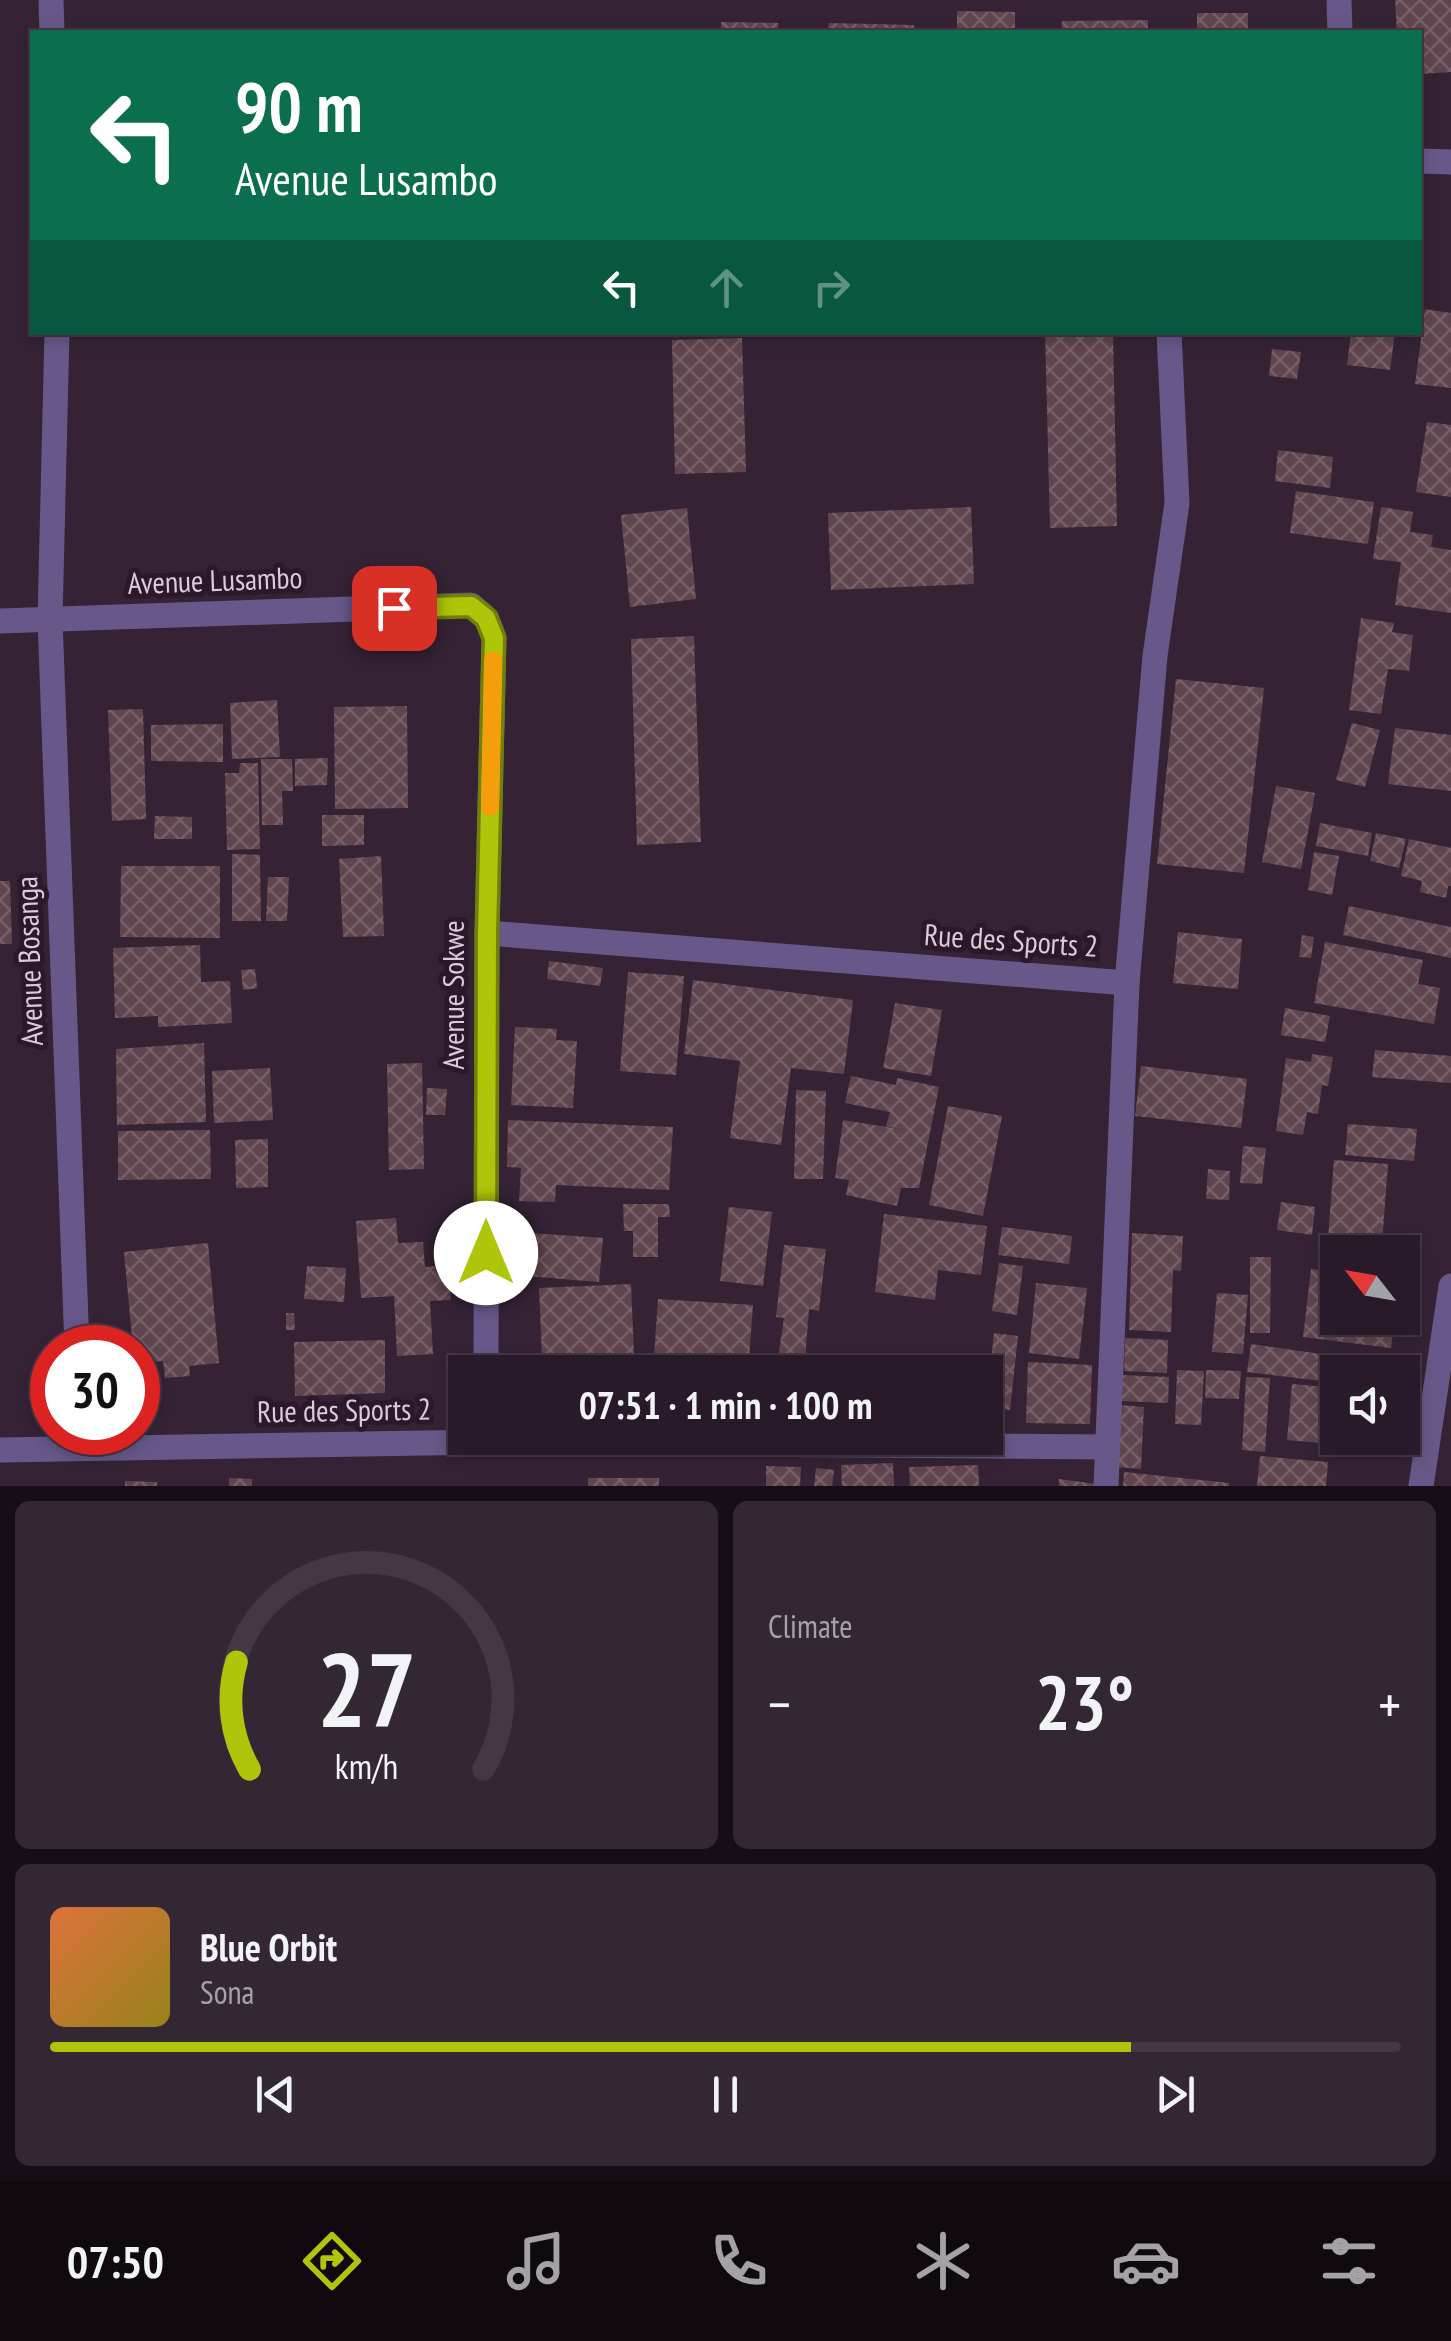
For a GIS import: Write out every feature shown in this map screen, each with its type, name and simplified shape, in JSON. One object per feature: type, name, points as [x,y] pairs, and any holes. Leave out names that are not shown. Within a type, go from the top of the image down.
[{"type":"street","points":[[51,0],[52,30]]},
{"type":"street","points":[[1338,0],[1340,30]]},
{"type":"street","points":[[1422,161],[1451,162]]},
{"type":"street","name":"Avenue Bosanga","points":[[57,335],[50,619],[76,1325]]},
{"type":"street","points":[[1127,983],[1154,656],[1177,503],[1170,335]]},
{"type":"street","name":"Avenue Lusambo","points":[[0,621],[471,606],[486,618]]},
{"type":"street","name":"Avenue Sokwe","points":[[486,618],[494,638],[487,934],[486,1355]]},
{"type":"street","name":"Rue des Sports 2","points":[[487,934],[1127,983],[1106,1486]]},
{"type":"street","points":[[1420,1486],[1451,1286]]},
{"type":"street","name":"Rue des Sports 2","points":[[160,1440],[448,1440]]},
{"type":"street","name":"Rue des Sports 2","points":[[0,1450],[30,1446]]},
{"type":"street","name":"Rue des Sports 2","points":[[1003,1446],[1108,1447]]},
{"type":"building","points":[[1395,0],[1451,0],[1451,72],[1422,74],[1422,30],[1397,30]]},
{"type":"building","points":[[957,11],[1015,12],[1015,30],[957,30]]},
{"type":"building","points":[[1197,13],[1248,13],[1248,30],[1197,30]]},
{"type":"building","points":[[1148,20],[1148,30],[1062,30],[1062,21]]},
{"type":"building","points":[[721,22],[778,23],[778,30],[721,30]]},
{"type":"building","points":[[829,23],[914,25],[914,30],[828,30]]},
{"type":"building","points":[[1425,309],[1451,313],[1451,388],[1415,384]]},
{"type":"building","points":[[1045,335],[1113,335],[1117,526],[1050,528]]},
{"type":"building","points":[[1351,335],[1395,335],[1390,370],[1347,365]]},
{"type":"building","points":[[742,338],[746,472],[675,474],[672,340]]},
{"type":"building","points":[[1272,349],[1301,352],[1297,379],[1269,376]]},
{"type":"building","points":[[1427,422],[1451,425],[1451,497],[1416,492]]},
{"type":"building","points":[[1278,450],[1333,457],[1330,488],[1275,481]]},
{"type":"building","points":[[1296,491],[1374,502],[1368,544],[1290,533]]},
{"type":"building","points":[[971,507],[974,584],[831,590],[828,513]]},
{"type":"building","points":[[1381,507],[1413,512],[1410,532],[1433,535],[1431,547],[1451,550],[1451,613],[1395,605],[1401,562],[1373,559]]},
{"type":"building","points":[[687,508],[696,599],[630,607],[621,515]]},
{"type":"building","points":[[1361,618],[1394,623],[1392,632],[1413,635],[1409,671],[1388,669],[1381,714],[1349,710]]},
{"type":"building","points":[[694,636],[701,842],[637,845],[631,639]]},
{"type":"building","points":[[1176,679],[1264,688],[1244,873],[1157,864]]},
{"type":"building","points":[[277,700],[280,757],[232,759],[230,703]]},
{"type":"building","points":[[407,706],[408,808],[335,809],[334,707]]},
{"type":"building","points":[[143,709],[146,819],[112,821],[108,710]]},
{"type":"building","points":[[1352,723],[1380,730],[1365,787],[1336,780]]},
{"type":"building","points":[[223,724],[223,762],[151,761],[151,725]]},
{"type":"building","points":[[1395,728],[1451,735],[1451,791],[1388,784]]},
{"type":"building","points":[[328,758],[327,785],[295,786],[295,759]]},
{"type":"building","points":[[261,759],[292,759],[293,791],[282,791],[283,825],[262,825]]},
{"type":"building","points":[[240,763],[258,763],[260,849],[227,850],[225,773],[239,773]]},
{"type":"building","points":[[1276,786],[1315,793],[1301,869],[1262,862]]},
{"type":"building","points":[[322,815],[364,815],[364,845],[322,846]]},
{"type":"building","points":[[155,816],[192,817],[192,839],[154,839]]},
{"type":"building","points":[[1320,823],[1372,833],[1368,856],[1316,846]]},
{"type":"building","points":[[1376,833],[1406,839],[1399,868],[1370,861]]},
{"type":"building","points":[[1409,839],[1451,848],[1451,886],[1446,898],[1420,892],[1422,881],[1401,876]]},
{"type":"building","points":[[1314,852],[1339,856],[1332,895],[1308,890]]},
{"type":"building","points":[[232,854],[260,855],[261,921],[232,921]]},
{"type":"building","points":[[381,856],[384,936],[343,937],[339,859]]},
{"type":"building","points":[[121,866],[220,866],[220,938],[120,937]]},
{"type":"building","points":[[268,877],[289,877],[287,921],[266,921]]},
{"type":"building","points":[[0,881],[10,881],[12,944],[0,944]]},
{"type":"building","points":[[1349,906],[1451,927],[1451,958],[1343,935]]},
{"type":"building","points":[[1178,932],[1242,939],[1238,989],[1173,983]]},
{"type":"building","points":[[1302,935],[1314,937],[1311,958],[1299,957]]},
{"type":"building","points":[[1325,942],[1423,960],[1418,984],[1440,988],[1434,1024],[1314,1003]]},
{"type":"building","points":[[200,945],[201,982],[230,981],[232,1023],[158,1027],[158,1016],[115,1018],[113,948]]},
{"type":"building","points":[[549,961],[603,968],[600,986],[547,979]]},
{"type":"building","points":[[255,969],[257,988],[243,990],[241,970]]},
{"type":"building","points":[[628,972],[684,976],[676,1075],[620,1071]]},
{"type":"building","points":[[693,980],[853,1000],[844,1074],[791,1068],[781,1145],[730,1138],[740,1061],[684,1054]]},
{"type":"building","points":[[895,1003],[942,1010],[931,1076],[883,1068]]},
{"type":"building","points":[[1285,1008],[1330,1016],[1325,1042],[1281,1035]]},
{"type":"building","points":[[515,1027],[557,1029],[556,1040],[577,1041],[573,1108],[511,1105]]},
{"type":"building","points":[[204,1043],[206,1122],[117,1125],[116,1049]]},
{"type":"building","points":[[1375,1050],[1451,1056],[1451,1083],[1372,1077]]},
{"type":"building","points":[[1312,1054],[1333,1057],[1328,1086],[1322,1085],[1318,1114],[1307,1112],[1303,1135],[1276,1131],[1286,1058],[1311,1062]]},
{"type":"building","points":[[422,1063],[424,1169],[389,1170],[387,1064]]},
{"type":"building","points":[[1141,1066],[1247,1079],[1241,1128],[1135,1116]]},
{"type":"building","points":[[270,1068],[273,1120],[214,1123],[212,1071]]},
{"type":"building","points":[[851,1076],[896,1085],[897,1078],[939,1087],[919,1188],[901,1188],[897,1206],[846,1195],[849,1180],[835,1178],[843,1120],[900,1129],[886,1126],[890,1112],[845,1103]]},
{"type":"building","points":[[427,1088],[447,1089],[445,1115],[426,1115]]},
{"type":"building","points":[[796,1090],[826,1091],[823,1179],[794,1179]]},
{"type":"building","points":[[948,1106],[1002,1116],[983,1216],[929,1205]]},
{"type":"building","points":[[508,1120],[673,1127],[669,1190],[556,1185],[555,1202],[519,1201],[521,1168],[507,1167]]},
{"type":"building","points":[[1348,1124],[1417,1129],[1414,1161],[1345,1155]]},
{"type":"building","points":[[210,1130],[211,1179],[118,1180],[118,1131]]},
{"type":"building","points":[[268,1139],[268,1187],[236,1188],[235,1140]]},
{"type":"building","points":[[1243,1146],[1266,1148],[1262,1184],[1240,1183]]},
{"type":"building","points":[[1334,1160],[1388,1164],[1383,1235],[1328,1235]]},
{"type":"building","points":[[1208,1169],[1230,1171],[1229,1200],[1206,1199]]},
{"type":"building","points":[[1281,1202],[1315,1207],[1312,1235],[1277,1230]]},
{"type":"building","points":[[623,1204],[669,1204],[670,1217],[658,1217],[658,1257],[633,1257],[633,1231],[624,1231]]},
{"type":"building","points":[[729,1207],[772,1212],[763,1286],[720,1281]]},
{"type":"building","points":[[884,1214],[987,1226],[981,1275],[938,1270],[935,1300],[875,1292]]},
{"type":"building","points":[[396,1218],[398,1243],[423,1242],[425,1267],[448,1265],[451,1300],[430,1301],[433,1354],[397,1356],[394,1296],[361,1298],[356,1221]]},
{"type":"building","points":[[1002,1227],[1072,1236],[1069,1264],[998,1255]]},
{"type":"building","points":[[516,1232],[603,1238],[599,1282],[513,1275]]},
{"type":"building","points":[[1132,1233],[1183,1236],[1181,1271],[1173,1270],[1171,1332],[1129,1330]]},
{"type":"building","points":[[208,1243],[219,1363],[189,1366],[190,1376],[165,1378],[160,1361],[160,1325],[131,1325],[124,1252]]},
{"type":"building","points":[[784,1245],[826,1249],[819,1311],[809,1309],[805,1355],[779,1355],[784,1318],[776,1317]]},
{"type":"building","points":[[1250,1257],[1271,1257],[1270,1333],[1250,1333]]},
{"type":"building","points":[[999,1263],[1023,1266],[1017,1315],[992,1311]]},
{"type":"building","points":[[307,1266],[346,1268],[344,1302],[304,1299]]},
{"type":"building","points":[[1311,1269],[1320,1270],[1320,1335],[1393,1335],[1391,1348],[1303,1337]]},
{"type":"building","points":[[1036,1283],[1087,1288],[1079,1359],[1029,1353]]},
{"type":"building","points":[[631,1284],[634,1354],[542,1355],[539,1288]]},
{"type":"building","points":[[1217,1293],[1248,1295],[1243,1354],[1212,1352]]},
{"type":"building","points":[[658,1299],[753,1305],[749,1355],[654,1355]]},
{"type":"building","points":[[286,1313],[294,1313],[295,1330],[286,1330]]},
{"type":"building","points":[[994,1333],[1018,1336],[1010,1410],[1003,1409],[1003,1355],[992,1355]]},
{"type":"building","points":[[1125,1338],[1168,1340],[1167,1373],[1124,1371]]},
{"type":"building","points":[[385,1340],[385,1393],[295,1396],[294,1342]]},
{"type":"building","points":[[1251,1344],[1328,1355],[1320,1355],[1320,1381],[1247,1372]]},
{"type":"building","points":[[1028,1362],[1092,1365],[1090,1424],[1026,1423]]},
{"type":"building","points":[[1177,1370],[1204,1371],[1201,1425],[1175,1424]]},
{"type":"building","points":[[1206,1370],[1241,1371],[1239,1399],[1205,1398]]},
{"type":"building","points":[[1122,1375],[1169,1377],[1168,1403],[1121,1401]]},
{"type":"building","points":[[1246,1377],[1270,1378],[1265,1452],[1242,1450]]},
{"type":"building","points":[[1292,1384],[1320,1386],[1320,1443],[1287,1440]]},
{"type":"building","points":[[1121,1405],[1144,1407],[1141,1469],[1117,1467]]},
{"type":"building","points":[[1260,1456],[1328,1462],[1326,1486],[1257,1486]]},
{"type":"building","points":[[893,1463],[894,1486],[842,1486],[841,1465]]},
{"type":"building","points":[[978,1465],[979,1486],[910,1486],[909,1467]]},
{"type":"building","points":[[766,1466],[801,1467],[800,1486],[766,1486]]},
{"type":"building","points":[[816,1468],[834,1470],[832,1486],[814,1486]]},
{"type":"building","points":[[1124,1472],[1229,1483],[1229,1486],[1123,1486]]},
{"type":"building","points":[[229,1478],[252,1479],[252,1486],[229,1486]]},
{"type":"building","points":[[588,1478],[659,1478],[659,1486],[588,1486]]},
{"type":"building","points":[[1059,1479],[1095,1484],[1095,1486],[1059,1486]]},
{"type":"building","points":[[125,1481],[157,1482],[157,1486],[125,1486]]},
{"type":"slow traffic","points":[[490,807],[493,660]]},
{"type":"route","points":[[394,608],[471,606],[486,618],[494,638],[487,934],[486,1253]]}]
